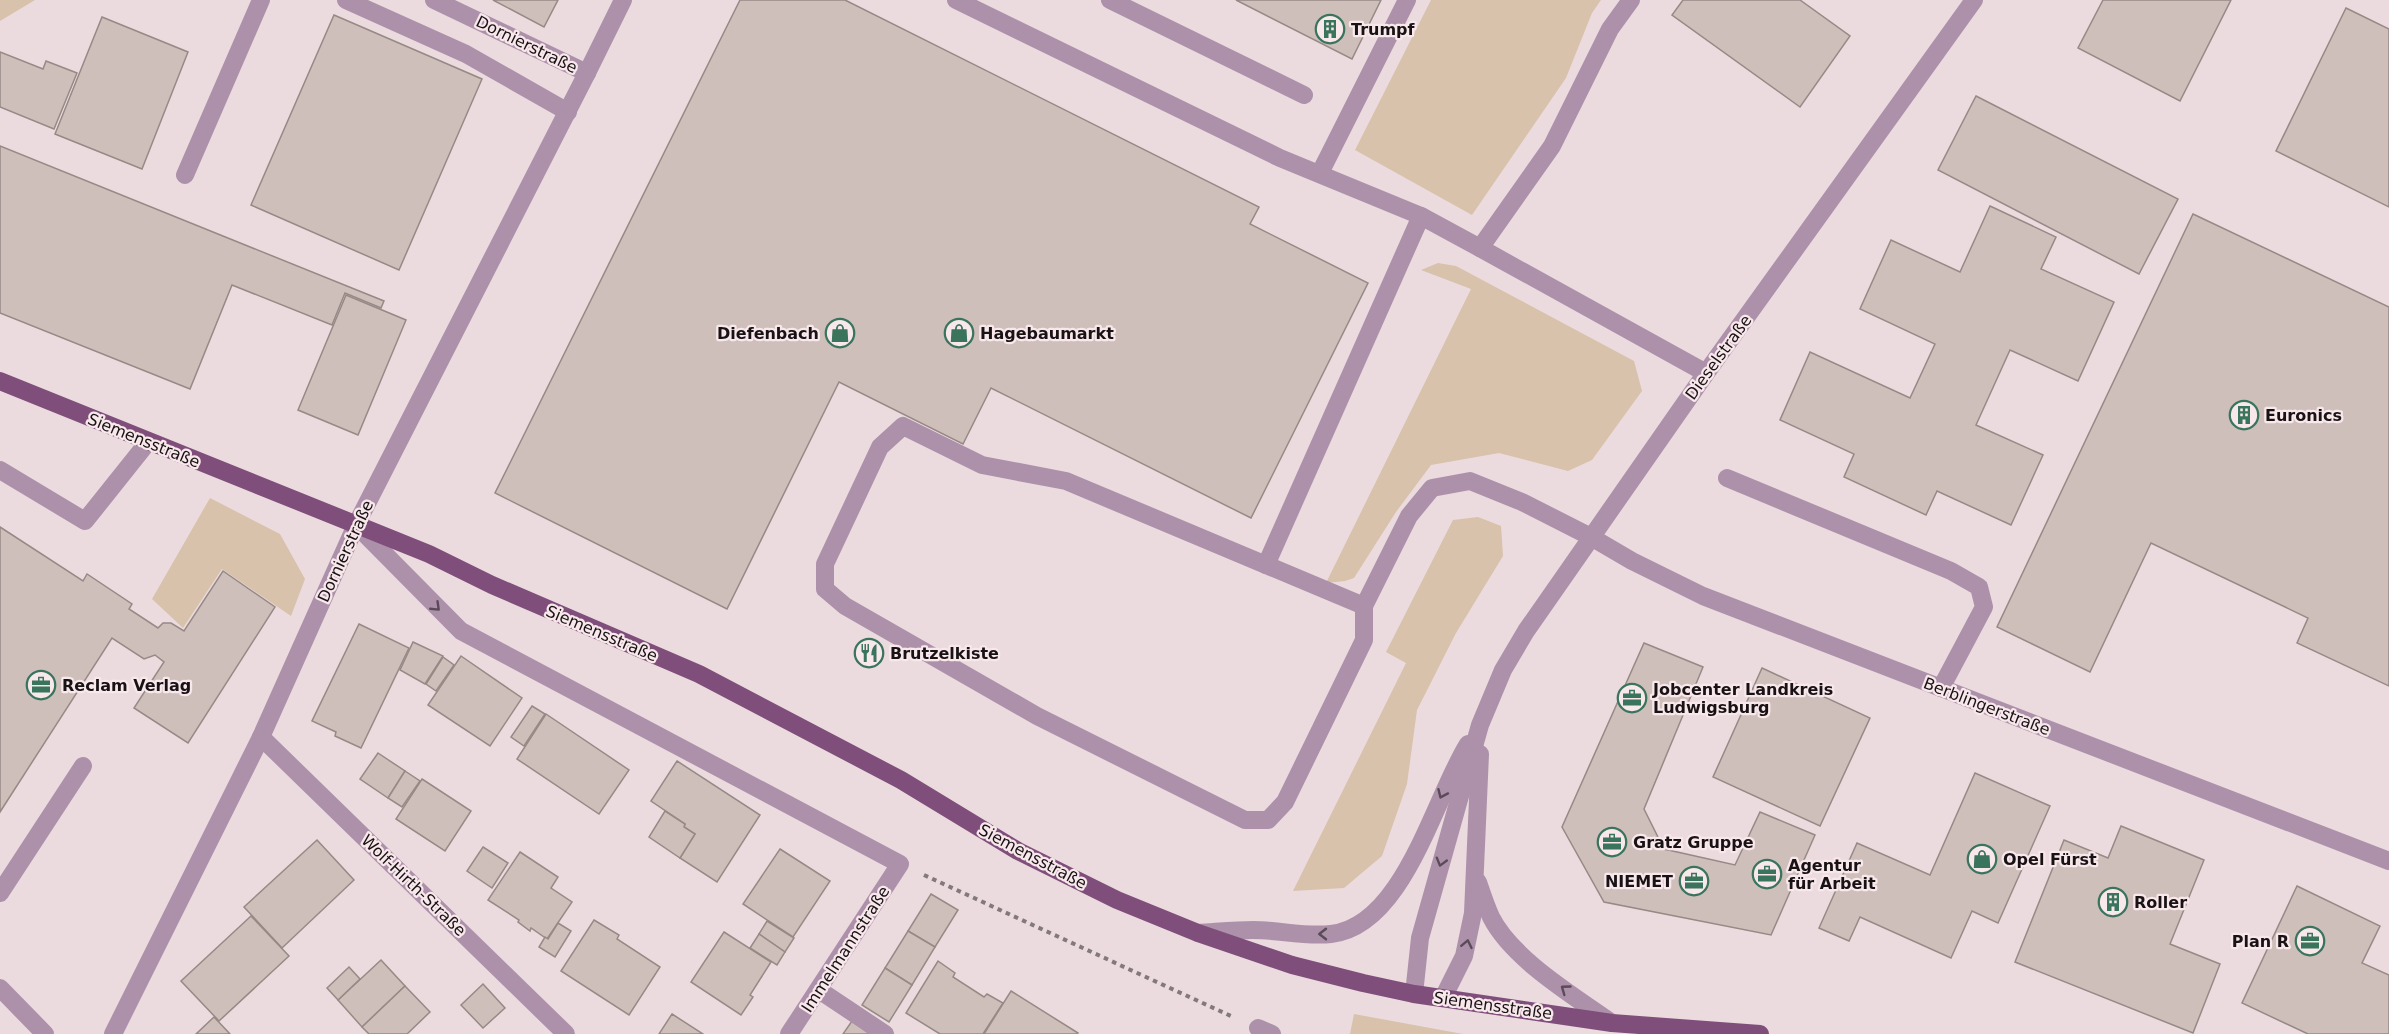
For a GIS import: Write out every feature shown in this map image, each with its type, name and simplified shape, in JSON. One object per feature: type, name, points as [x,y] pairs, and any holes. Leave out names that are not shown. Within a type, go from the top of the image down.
[{"type":"main road","name":"Siemensstraße","points":[[0,381],[429,554],[492,585],[699,674],[901,780],[1018,851],[1117,900],[1198,933],[1292,965],[1414,994],[1612,1023],[1760,1034]]},
{"type":"street","points":[[184,175],[261,0]]},
{"type":"street","points":[[346,0],[466,54],[568,112]]},
{"type":"street","name":"Dornierstraße","points":[[434,0],[587,73]]},
{"type":"street","name":"Dornierstraße","points":[[113,1034],[261,737],[356,525],[623,0]]},
{"type":"street","points":[[956,0],[1280,158],[1421,216],[1706,373]]},
{"type":"street","points":[[1110,0],[1304,95]]},
{"type":"street","points":[[1320,173],[1407,0]]},
{"type":"street","points":[[1480,248],[1552,146],[1610,29],[1631,0]]},
{"type":"street","name":"Dieselstraße","points":[[1480,725],[1503,670],[1526,631],[1706,373],[1974,0]]},
{"type":"street","points":[[1266,565],[1421,216]]},
{"type":"street","points":[[903,426],[982,465],[1066,481],[1364,606],[1364,640],[1285,802],[1268,820],[1245,820],[1037,716],[845,606],[825,589],[825,564],[880,447],[903,426]]},
{"type":"street","points":[[0,470],[85,521],[148,442]]},
{"type":"street","points":[[1728,478],[1951,571],[1979,587],[1984,607],[1941,688]]},
{"type":"street","name":"Berblingerstraße","points":[[1364,606],[1409,516],[1432,488],[1470,481],[1522,502],[1702,596],[2389,861]]},
{"type":"street","name":"Siemensstraße","points":[[356,525],[461,631],[900,864]]},
{"type":"street","points":[[1198,933],[1253,930],[1333,934],[1362,923],[1391,895],[1412,863],[1458,760],[1480,725]]},
{"type":"street","points":[[1443,998],[1464,956],[1473,913],[1480,725]]},
{"type":"street","points":[[1414,994],[1420,938],[1480,725]]},
{"type":"street","name":"Wolf-Hirth-Straße","points":[[261,737],[566,1034]]},
{"type":"street","points":[[0,893],[83,766]]},
{"type":"street","name":"Immelmannstraße","points":[[789,1034],[900,864]]},
{"type":"street","points":[[1474,873],[1492,918],[1509,941],[1533,966],[1612,1023]]},
{"type":"street","points":[[0,988],[45,1034]]},
{"type":"street","points":[[819,990],[885,1034]]},
{"type":"path","points":[[900,864],[1265,1031]]},
{"type":"shaded area","points":[[0,0],[35,0],[0,21]]},
{"type":"shaded area","points":[[1431,0],[1601,0],[1592,13],[1566,78],[1472,215],[1355,150]]},
{"type":"shaded area","points":[[1438,263],[1456,266],[1634,361],[1642,391],[1592,460],[1568,471],[1499,453],[1431,465],[1396,512],[1354,578],[1326,583],[1471,289],[1421,270]]},
{"type":"shaded area","points":[[210,498],[280,534],[305,579],[291,616],[222,569],[183,628],[152,599]]},
{"type":"shaded area","points":[[1478,517],[1501,526],[1503,556],[1456,633],[1417,710],[1407,784],[1382,856],[1344,888],[1293,891],[1406,663],[1386,652],[1453,520]]},
{"type":"shaded area","points":[[1354,1014],[1463,1034],[1350,1034]]},
{"type":"building","points":[[493,0],[558,0],[544,27]]},
{"type":"building","name":"Hagebaumarkt","points":[[740,0],[845,0],[1259,207],[1250,224],[1368,283],[1251,518],[991,388],[963,444],[839,382],[727,609],[495,493]]},
{"type":"building","name":"Trumpf","points":[[1236,0],[1381,0],[1352,59]]},
{"type":"building","points":[[1683,0],[1800,0],[1850,36],[1800,107],[1672,15]]},
{"type":"building","points":[[2103,0],[2231,0],[2180,101],[2078,48]]},
{"type":"building","points":[[2346,8],[2389,29],[2389,207],[2276,151]]},
{"type":"building","points":[[334,15],[482,79],[399,270],[251,205]]},
{"type":"building","points":[[102,17],[188,52],[142,169],[55,134]]},
{"type":"building","points":[[0,52],[43,69],[46,61],[77,73],[54,129],[0,107]]},
{"type":"building","points":[[1976,96],[2178,199],[2139,274],[1938,170]]},
{"type":"building","points":[[0,146],[384,301],[381,308],[345,293],[332,325],[232,285],[190,389],[0,313]]},
{"type":"building","points":[[1990,206],[2056,237],[2041,269],[2114,302],[2078,381],[2010,350],[1976,425],[2043,455],[2011,525],[1937,491],[1926,515],[1844,477],[1854,454],[1780,420],[1810,352],[1910,398],[1935,344],[1860,309],[1891,240],[1960,272]]},
{"type":"building","name":"Euronics","points":[[2193,214],[2389,307],[2389,686],[2297,643],[2308,618],[2151,543],[2090,672],[1997,627]]},
{"type":"building","points":[[346,295],[406,320],[358,435],[298,410]]},
{"type":"building","name":"Reclam Verlag","points":[[0,527],[83,581],[87,574],[132,604],[129,609],[158,628],[163,623],[171,623],[184,631],[223,571],[275,607],[188,743],[134,708],[164,662],[155,655],[144,659],[112,638],[0,812]]},
{"type":"building","points":[[359,624],[409,648],[361,748],[335,736],[336,732],[312,721]]},
{"type":"building","points":[[413,642],[443,656],[425,684],[400,670]]},
{"type":"building","points":[[1644,643],[1703,667],[1644,809],[1664,849],[1735,865],[1760,812],[1815,835],[1771,935],[1604,902],[1562,827]]},
{"type":"building","points":[[461,656],[522,698],[490,746],[428,705]]},
{"type":"building","points":[[443,657],[454,665],[436,691],[426,684]]},
{"type":"building","points":[[1762,668],[1870,718],[1820,826],[1713,777]]},
{"type":"building","points":[[532,706],[545,714],[524,746],[511,737]]},
{"type":"building","points":[[546,714],[629,770],[599,814],[517,759]]},
{"type":"building","points":[[378,753],[405,771],[388,798],[360,779]]},
{"type":"building","points":[[677,761],[760,815],[717,882],[680,858],[695,834],[684,827],[685,824],[651,801]]},
{"type":"building","points":[[405,771],[420,781],[402,807],[388,798]]},
{"type":"building","name":"Opel Fürst","points":[[1975,773],[2050,806],[1998,923],[1972,911],[1951,958],[1860,917],[1849,941],[1819,928],[1857,843],[1930,875]]},
{"type":"building","points":[[422,779],[471,811],[445,851],[396,819]]},
{"type":"building","points":[[665,811],[685,824],[684,827],[695,834],[680,858],[649,837]]},
{"type":"building","name":"Roller","points":[[2121,826],[2204,860],[2170,944],[2220,964],[2193,1033],[2015,962],[2064,840],[2108,858]]},
{"type":"building","points":[[317,840],[354,880],[282,948],[244,907]]},
{"type":"building","points":[[483,847],[508,863],[492,888],[467,871]]},
{"type":"building","points":[[780,849],[830,881],[793,937],[743,904]]},
{"type":"building","points":[[520,852],[558,877],[551,888],[572,902],[547,939],[531,928],[530,931],[518,922],[519,920],[488,900]]},
{"type":"building","points":[[2297,886],[2380,926],[2362,963],[2389,975],[2389,1034],[2308,1034],[2242,1003]]},
{"type":"building","points":[[931,894],[958,910],[935,947],[908,931]]},
{"type":"building","points":[[251,916],[289,956],[219,1021],[181,981]]},
{"type":"building","points":[[594,920],[619,935],[617,939],[660,967],[629,1015],[561,971]]},
{"type":"building","points":[[767,921],[794,938],[785,952],[759,934]]},
{"type":"building","points":[[558,923],[571,931],[555,957],[539,947],[545,937],[548,939]]},
{"type":"building","points":[[908,931],[935,947],[912,985],[885,968]]},
{"type":"building","points":[[724,932],[771,962],[750,995],[753,997],[741,1015],[691,982]]},
{"type":"building","points":[[759,934],[785,952],[777,965],[750,948]]},
{"type":"building","points":[[381,960],[405,986],[362,1027],[338,1000]]},
{"type":"building","points":[[938,961],[955,973],[953,977],[984,997],[987,994],[1003,1003],[983,1034],[940,1034],[906,1013]]},
{"type":"building","points":[[349,967],[360,979],[338,1000],[327,988]]},
{"type":"building","points":[[885,968],[912,985],[889,1022],[862,1005]]},
{"type":"building","points":[[483,984],[505,1008],[483,1028],[461,1005]]},
{"type":"building","points":[[405,986],[430,1012],[407,1034],[369,1034],[362,1027]]},
{"type":"building","points":[[1011,991],[1078,1033],[984,1034]]},
{"type":"building","points":[[672,1014],[703,1034],[659,1034]]},
{"type":"building","points":[[214,1017],[230,1034],[196,1034]]},
{"type":"building","points":[[852,1021],[870,1034],[843,1034]]},
{"type":"place","name":"Trumpf","points":[[1330,29]]},
{"type":"place","name":"Diefenbach","points":[[840,333]]},
{"type":"place","name":"Hagebaumarkt","points":[[959,333]]},
{"type":"place","name":"Euronics","points":[[2244,415]]},
{"type":"place","name":"Brutzelkiste","points":[[869,653]]},
{"type":"place","name":"Reclam Verlag","points":[[41,685]]},
{"type":"place","name":"Jobcenter Landkreis Ludwigsburg","points":[[1632,698]]},
{"type":"place","name":"Gratz Gruppe","points":[[1612,842]]},
{"type":"place","name":"Opel Fürst","points":[[1982,859]]},
{"type":"place","name":"Agentur für Arbeit","points":[[1767,874]]},
{"type":"place","name":"NIEMET","points":[[1694,881]]},
{"type":"place","name":"Roller","points":[[2113,902]]},
{"type":"place","name":"Plan R","points":[[2310,941]]}]
